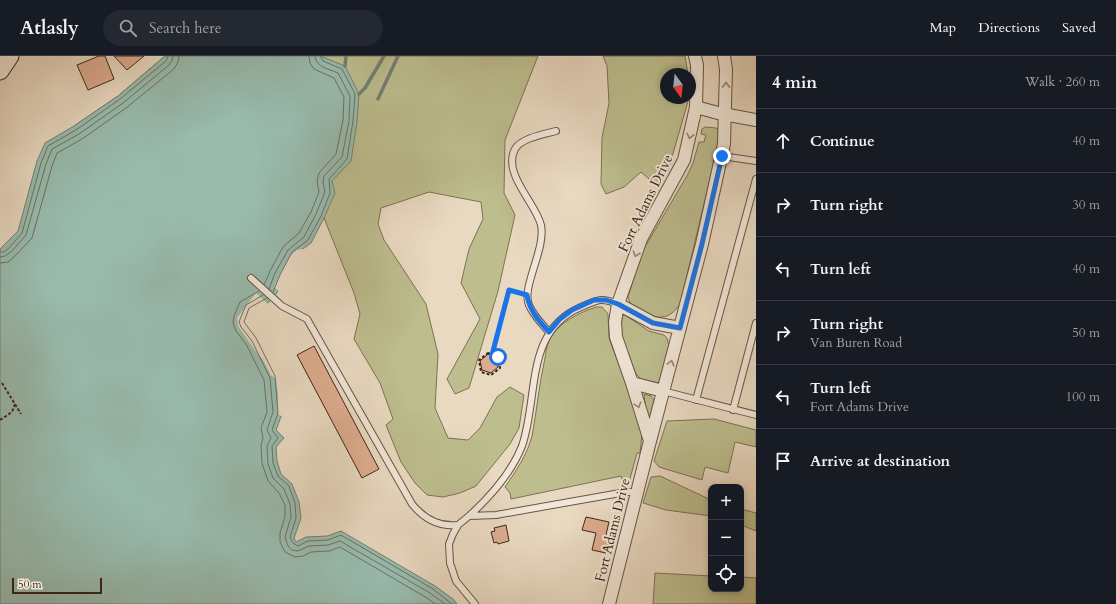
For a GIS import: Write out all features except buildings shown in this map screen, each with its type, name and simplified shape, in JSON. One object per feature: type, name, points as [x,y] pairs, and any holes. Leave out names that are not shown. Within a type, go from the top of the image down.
[{"type":"main road","points":[[0,71],[10,56]]},
{"type":"street","name":"Fort Adams Drive","points":[[650,441],[616,337],[615,322],[618,304],[641,239],[684,160],[696,107],[697,65],[695,56]]},
{"type":"street","name":"Fort Adams Drive","points":[[609,604],[702,244],[722,156],[724,144],[726,69],[724,56]]},
{"type":"street","points":[[696,107],[718,113],[756,120]]},
{"type":"street","points":[[618,304],[653,323],[680,328]]},
{"type":"street","points":[[632,383],[663,391]]},
{"type":"lane","points":[[549,332],[528,304],[527,295],[538,257],[542,232],[539,219],[517,180],[513,163],[516,148],[525,140],[556,131]]},
{"type":"lane","points":[[722,156],[756,162]]},
{"type":"lane","points":[[696,400],[756,179]]},
{"type":"lane","points":[[251,278],[282,306],[307,318],[417,510],[434,522],[444,525],[458,525]]},
{"type":"lane","points":[[475,604],[456,581],[450,563],[449,544],[458,525],[497,488],[517,456],[522,445],[539,357],[544,341],[549,332],[560,319],[572,310],[594,300],[606,300],[618,304]]},
{"type":"lane","points":[[733,410],[756,323]]},
{"type":"lane","points":[[663,391],[756,416]]},
{"type":"lane","points":[[469,516],[496,515],[626,492],[637,492]]},
{"type":"path","points":[[492,355],[509,290],[527,295]]},
{"type":"path","points":[[488,353],[492,355],[498,357],[500,368],[491,375],[481,372],[479,360],[488,353]]},
{"type":"path","points":[[2,383],[21,414]]},
{"type":"path","points":[[0,420],[12,412],[15,404]]},
{"type":"green space","points":[[165,56],[538,56],[505,140],[504,193],[515,215],[498,291],[469,388],[455,394],[447,379],[480,319],[461,283],[469,249],[483,219],[481,202],[429,192],[381,208],[378,224],[384,240],[426,304],[438,354],[435,408],[448,438],[468,440],[480,428],[497,397],[510,387],[524,395],[519,428],[510,444],[476,486],[460,493],[443,497],[427,495],[415,483],[401,462],[386,425],[393,419],[380,383],[354,339],[360,314],[354,293],[324,218],[74,126],[118,96]]},
{"type":"green space","points":[[603,56],[685,56],[687,68],[660,68],[660,104],[687,104],[668,171],[657,186],[641,172],[624,187],[606,194],[601,184],[602,138],[609,103],[607,66]]},
{"type":"green space","points":[[705,127],[716,128],[721,133],[680,304],[668,316],[656,317],[630,303],[628,297],[642,252],[688,174],[699,142],[704,142],[706,135],[701,134],[702,129]]},
{"type":"green space","points":[[596,307],[602,307],[608,314],[609,338],[634,406],[642,435],[640,453],[637,453],[628,486],[624,486],[621,476],[511,499],[510,493],[505,487],[517,469],[530,443],[546,350],[551,337],[559,327],[577,315]]},
{"type":"green space","points":[[625,315],[649,331],[664,335],[667,338],[669,346],[658,383],[641,379],[636,374],[622,338],[622,316]]},
{"type":"green space","points":[[644,394],[651,396],[654,400],[649,421],[647,421]]},
{"type":"green space","points":[[714,419],[756,430],[756,447],[735,442],[728,473],[705,467],[702,480],[659,467],[654,461],[667,421]]},
{"type":"green space","points":[[660,476],[708,499],[708,516],[666,510],[643,503],[651,477]]},
{"type":"green space","points":[[744,510],[756,513],[756,531],[744,526]]},
{"type":"green space","points":[[655,573],[708,576],[708,592],[744,592],[744,577],[756,578],[756,604],[653,604]]},
{"type":"water","points":[[165,56],[320,56],[345,66],[359,94],[357,122],[351,161],[332,181],[335,193],[311,243],[296,254],[283,277],[277,293],[269,302],[252,311],[248,321],[278,375],[282,414],[276,430],[284,438],[276,447],[277,461],[281,474],[292,484],[299,502],[301,518],[294,538],[296,542],[306,537],[327,536],[341,531],[435,586],[453,599],[457,604],[0,604],[0,249],[18,231],[37,161],[45,143],[74,126],[118,96]]},
{"type":"pier","points":[[303,249],[304,251],[297,256],[285,278],[280,292],[274,287],[280,274],[290,256],[297,250]]},
{"type":"pier","points":[[256,293],[269,305],[254,313],[250,321],[261,335],[280,375],[284,414],[283,417],[278,414],[276,379],[271,375],[263,360],[238,326],[237,318]]},
{"type":"waterway","points":[[345,66],[346,56]]},
{"type":"waterway","points":[[359,94],[365,88],[384,56]]},
{"type":"waterway","points":[[378,99],[398,56]]},
{"type":"route","points":[[498,357],[492,355],[509,290],[527,295],[528,304],[532,311],[549,332],[554,324],[572,310],[594,300],[606,300],[618,304],[653,323],[680,328],[702,244],[722,156]]}]
